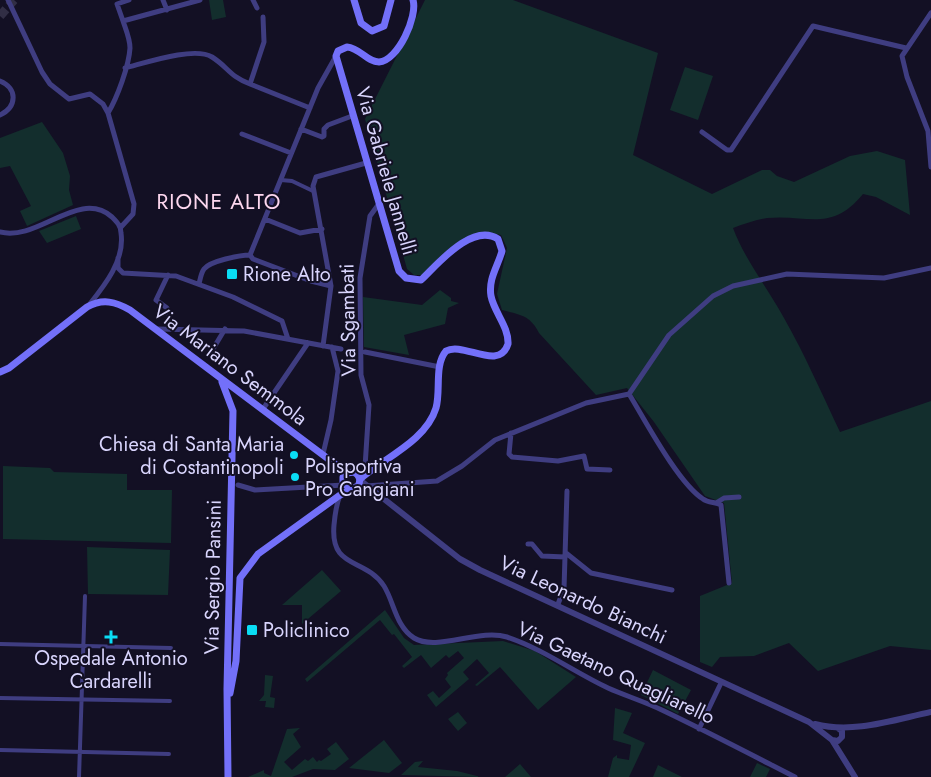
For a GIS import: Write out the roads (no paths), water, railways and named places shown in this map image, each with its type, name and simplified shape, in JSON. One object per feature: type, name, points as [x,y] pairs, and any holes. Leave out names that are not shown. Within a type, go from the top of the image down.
[{"type":"main road","points":[[354,0],[361,23],[372,31],[384,26],[391,0]]},
{"type":"main road","name":"Via Gabriele Jannelli","points":[[413,0],[415,13],[410,26],[399,46],[384,61],[372,61],[351,47],[342,48],[336,56],[378,205],[396,265],[401,275],[413,280],[420,280],[458,244],[490,235],[500,242],[502,251],[494,268],[491,296],[508,340],[507,348],[497,356],[456,348],[449,349],[444,354],[440,367]]},
{"type":"main road","name":"Via Mariano Semmola","points":[[87,307],[104,302],[119,304],[347,472]]},
{"type":"main road","points":[[0,372],[9,368],[87,307]]},
{"type":"main road","points":[[228,706],[236,661],[240,578],[258,554],[340,495],[367,469],[415,438],[436,409],[440,367]]},
{"type":"main road","name":"Via Sergio Pansini","points":[[221,379],[233,411],[228,777]]},
{"type":"main road","points":[[350,487],[342,479],[347,472],[359,477]]},
{"type":"street","points":[[8,0],[50,84],[69,99],[90,94],[102,104],[108,113],[134,204],[133,214],[121,227]]},
{"type":"street","points":[[108,113],[114,104],[130,46],[117,4],[129,0]]},
{"type":"street","points":[[163,0],[167,10]]},
{"type":"street","points":[[123,21],[200,0]]},
{"type":"street","points":[[253,0],[256,8]]},
{"type":"street","points":[[931,13],[906,48],[903,62],[928,132],[931,167]]},
{"type":"street","points":[[250,84],[264,42],[263,17]]},
{"type":"street","points":[[702,132],[727,150],[734,148],[813,26],[906,48]]},
{"type":"street","points":[[125,68],[182,55],[206,54],[214,58],[232,76],[310,108]]},
{"type":"street","points":[[250,256],[318,88],[336,56]]},
{"type":"street","points":[[0,82],[8,84],[13,91],[14,99],[12,105],[0,115]]},
{"type":"street","points":[[301,129],[322,137],[324,136],[324,129],[328,125],[352,116]]},
{"type":"street","points":[[242,134],[291,153]]},
{"type":"street","points":[[323,346],[331,286],[322,229],[313,191],[316,177],[366,162]]},
{"type":"street","points":[[281,180],[292,181],[313,191]]},
{"type":"street","name":"Via Sgambati","points":[[367,469],[368,405],[361,375],[360,278],[370,216],[378,205]]},
{"type":"street","points":[[0,232],[14,234],[32,230],[88,208],[107,213],[121,227],[122,242],[118,258],[107,282],[87,307]]},
{"type":"street","points":[[265,219],[300,233],[322,229]]},
{"type":"street","points":[[199,284],[203,270],[211,264],[242,255],[250,256],[300,277],[331,286]]},
{"type":"street","points":[[118,258],[118,268],[123,272],[168,275],[233,297],[282,321],[288,339]]},
{"type":"street","points":[[238,485],[255,490],[350,487],[437,481],[462,466],[495,440],[586,403],[629,394],[669,335],[698,307],[722,291],[787,274],[884,278],[931,268]]},
{"type":"street","points":[[167,313],[167,308],[156,300],[168,275]]},
{"type":"street","points":[[155,329],[225,329],[341,349]]},
{"type":"street","points":[[210,354],[225,329]]},
{"type":"street","points":[[263,409],[308,343]]},
{"type":"street","points":[[323,454],[331,420],[338,371],[332,347]]},
{"type":"street","points":[[365,352],[440,367]]},
{"type":"street","points":[[629,394],[665,453],[686,481],[703,500],[721,505],[729,583]]},
{"type":"street","points":[[510,434],[509,454],[512,457],[558,461],[583,456],[586,458],[587,469],[610,470]]},
{"type":"street","name":"Via Leonardo Bianchi","points":[[359,477],[366,486],[460,559],[721,683],[809,722],[836,728],[857,727]]},
{"type":"street","points":[[558,604],[564,589],[567,490]]},
{"type":"street","name":"Via Gaetano Quagliarello","points":[[340,495],[336,506],[333,536],[337,551],[342,558],[372,572],[383,585],[398,620],[411,636],[420,641],[469,636],[505,636],[534,648],[594,681],[663,710],[796,777]]},
{"type":"street","points":[[716,503],[724,498],[739,497]]},
{"type":"street","points":[[528,544],[532,544],[542,556],[566,555],[591,573],[672,590]]},
{"type":"street","points":[[79,777],[85,596]]},
{"type":"street","points":[[0,644],[172,648]]},
{"type":"street","points":[[699,729],[721,683]]},
{"type":"street","points":[[0,698],[170,701]]},
{"type":"street","points":[[855,777],[846,760],[842,737],[842,731],[836,728],[830,732],[831,739],[837,741],[842,737],[857,727],[931,712]]},
{"type":"street","name":"Via Leonardo Bianchi","points":[[809,722],[831,739],[846,760]]},
{"type":"street","points":[[0,750],[169,754]]},
{"type":"tunnel","points":[[0,16],[14,0]]},
{"type":"place","name":"Rione Alto","points":[[232,274]]},
{"type":"place","name":"Chiesa di Santa Maria di Costantinopoli","points":[[294,455]]},
{"type":"place","name":"Polisportiva Pro Cangiani","points":[[295,477]]},
{"type":"place","name":"Policlinico","points":[[252,630]]},
{"type":"place","name":"Ospedale Antonio Cardarelli","points":[[111,637]]},
{"type":"district","name":"RIONE ALTO","points":[[219,202]]}]
